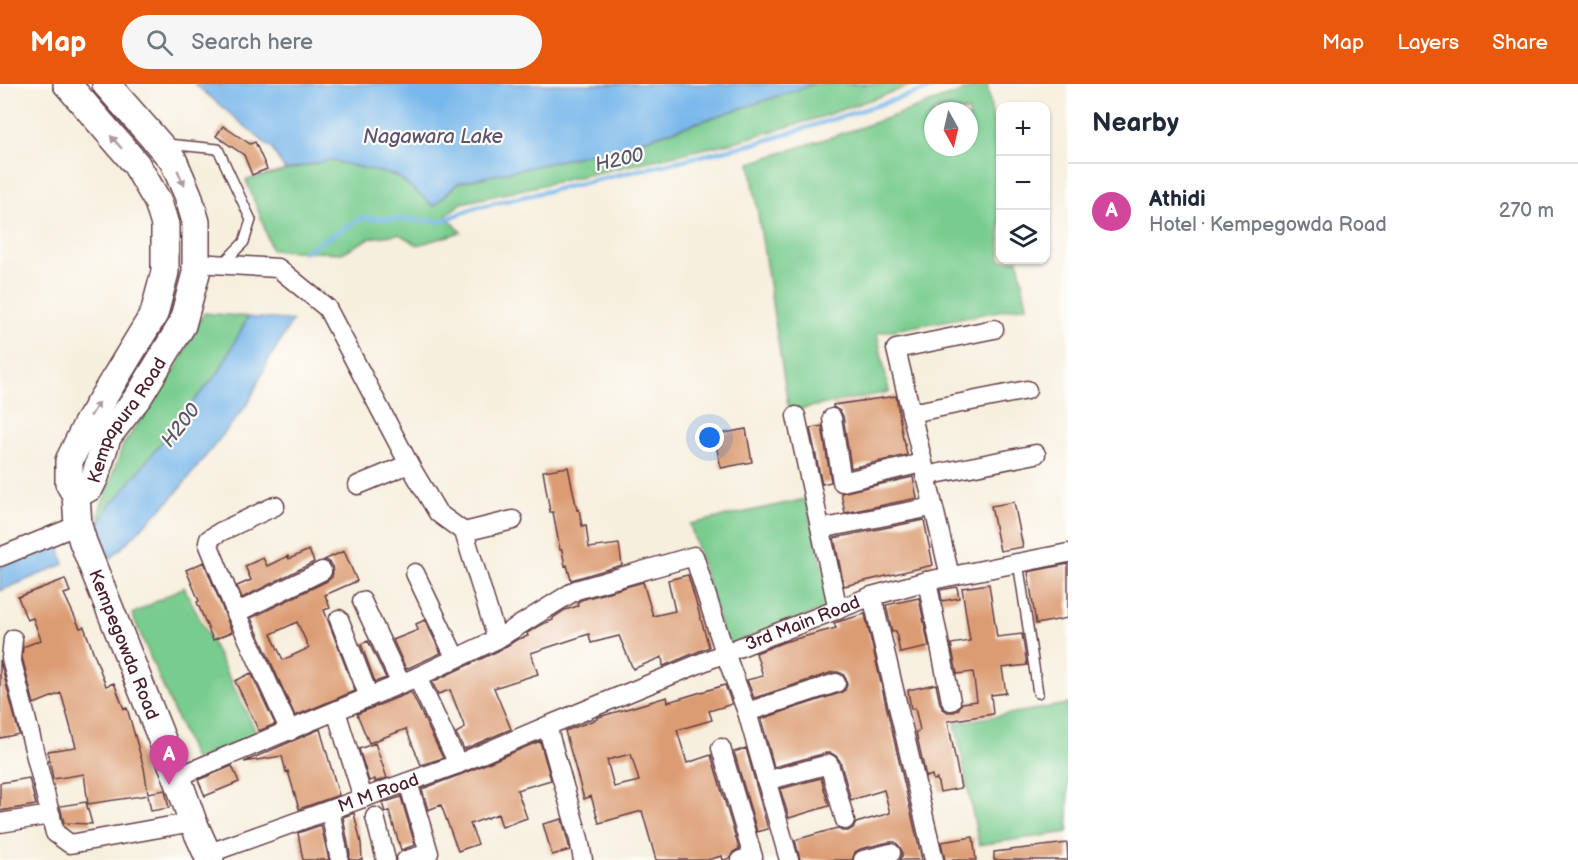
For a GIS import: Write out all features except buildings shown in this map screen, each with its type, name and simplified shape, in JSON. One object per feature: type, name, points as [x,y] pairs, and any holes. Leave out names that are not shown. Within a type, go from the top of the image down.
[{"type":"street","name":"Kempapura Road","points":[[67,84],[136,164],[158,202],[165,225],[165,272],[154,314],[87,424],[69,461],[69,483],[76,495],[90,487],[106,437],[139,396],[182,325],[196,273],[209,264],[188,195],[173,160],[106,84]]},
{"type":"street","points":[[209,264],[278,268],[327,308],[409,464],[438,513],[464,532],[497,639]]},
{"type":"street","points":[[950,576],[932,507],[897,349],[994,329]]},
{"type":"street","points":[[911,413],[1027,390]]},
{"type":"street","points":[[796,416],[838,610]]},
{"type":"street","points":[[832,418],[842,482],[1036,454]]},
{"type":"street","points":[[358,485],[409,464]]},
{"type":"street","name":"Kempegowda Road","points":[[76,495],[80,534],[193,822],[209,857]]},
{"type":"street","points":[[275,506],[220,532],[209,539],[208,543],[236,613],[290,731]]},
{"type":"street","points":[[830,527],[932,507]]},
{"type":"street","points":[[464,532],[513,520]]},
{"type":"street","points":[[0,557],[80,534]]},
{"type":"street","name":"3rd Main Road","points":[[547,726],[872,596],[927,581],[1068,553]]},
{"type":"street","points":[[177,777],[409,680],[497,639],[576,591],[694,556],[725,653],[747,712],[789,860]]},
{"type":"street","points":[[236,613],[322,571]]},
{"type":"street","points":[[415,573],[455,657]]},
{"type":"street","points":[[927,581],[951,701]]},
{"type":"street","points":[[872,596],[934,860]]},
{"type":"street","points":[[362,601],[458,764]]},
{"type":"street","points":[[339,619],[369,697]]},
{"type":"street","points":[[13,639],[11,658],[55,833],[70,844],[193,822]]},
{"type":"street","points":[[747,712],[836,683]]},
{"type":"street","points":[[336,711],[363,798]]},
{"type":"street","points":[[547,726],[583,860]]},
{"type":"street","name":"M M Road","points":[[209,857],[458,764],[547,726]]},
{"type":"street","points":[[721,748],[753,857],[741,860]]},
{"type":"street","points":[[766,781],[829,764],[845,820]]},
{"type":"street","points":[[405,860],[429,853],[408,782]]},
{"type":"street","points":[[330,810],[339,856]]},
{"type":"street","points":[[0,823],[51,815]]},
{"type":"street","points":[[375,817],[386,860]]},
{"type":"street","points":[[863,860],[891,853]]},
{"type":"lane","points":[[158,143],[218,149],[251,220],[244,242],[209,264]]},
{"type":"lane","points":[[1018,562],[1038,693]]},
{"type":"green space","points":[[815,84],[916,84],[818,118],[734,142],[462,203],[446,215],[461,232],[418,245],[399,234],[370,238],[342,253],[271,250],[246,180],[329,160],[397,176],[434,206],[458,183],[625,146]]},
{"type":"green space","points":[[987,84],[996,137],[996,264],[1019,264],[1027,306],[877,333],[889,392],[789,411],[750,163],[924,105],[924,156],[978,156],[978,102],[932,102]]},
{"type":"green space","points":[[204,313],[248,317],[219,372],[116,501],[111,502],[99,525],[99,512],[123,445],[177,367]]},
{"type":"green space","points":[[806,499],[832,606],[726,646],[690,524]]},
{"type":"green space","points":[[184,587],[257,734],[195,761],[132,614]]},
{"type":"green space","points":[[1068,704],[1068,832],[979,845],[955,723]]},
{"type":"water","name":"Nagawara Lake","points":[[195,84],[815,84],[625,146],[458,183],[434,206],[397,176],[329,160],[285,170],[272,149]]},
{"type":"water","points":[[248,317],[293,320],[268,361],[249,402],[173,497],[110,559],[99,525],[111,502],[116,500],[219,372]]},
{"type":"water","points":[[57,538],[64,564],[0,591],[0,566]]},
{"type":"pier","points":[[247,314],[294,317],[296,320],[245,316]]},
{"type":"waterway","name":"H200","points":[[304,252],[362,218],[442,221],[474,208],[761,142],[944,84]]},
{"type":"place","name":"Athidi","points":[[169,785]]}]
